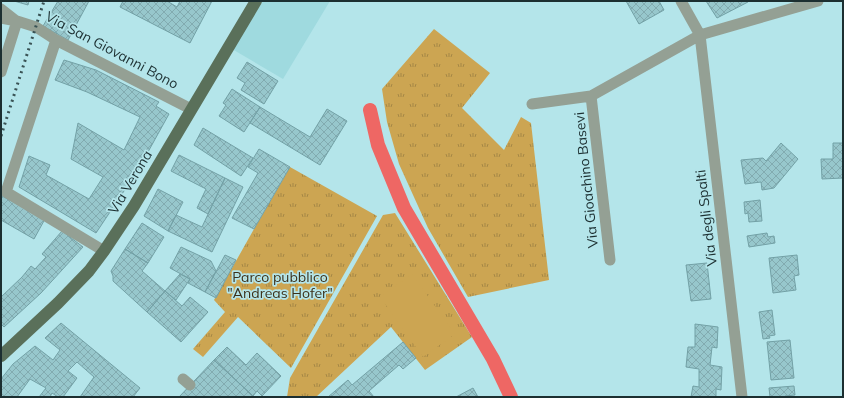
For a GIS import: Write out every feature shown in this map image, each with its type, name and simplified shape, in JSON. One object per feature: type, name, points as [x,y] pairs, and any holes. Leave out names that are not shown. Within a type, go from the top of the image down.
[{"type":"main road","name":"Via Verona","points":[[1,356],[58,303],[89,271],[104,251],[134,206],[256,1]]},
{"type":"street","name":"Via degli Spalti","points":[[681,1],[700,35],[742,397]]},
{"type":"street","points":[[700,35],[818,1]]},
{"type":"street","name":"Via San Giovanni Bono","points":[[1,9],[17,21]]},
{"type":"street","name":"Via San Giovanni Bono","points":[[1,18],[36,27],[56,40],[191,109]]},
{"type":"street","points":[[1,72],[17,21]]},
{"type":"street","name":"Via Gioachino Basevi","points":[[532,104],[591,96],[700,35]]},
{"type":"street","points":[[56,40],[6,192],[104,251]]},
{"type":"street","name":"Via Gioachino Basevi","points":[[591,96],[610,260]]},
{"type":"shaded area","points":[[263,1],[330,1],[283,79],[232,49]]},
{"type":"green space","points":[[434,29],[490,73],[462,108],[504,150],[521,117],[531,123],[549,280],[468,297],[428,228],[399,164],[387,122],[382,89]]},
{"type":"green space","name":"Parco pubblico \"Andreas Hofer\"","points":[[290,167],[377,216],[291,368],[238,317],[203,357],[193,349],[225,312],[214,300]]},
{"type":"green space","points":[[395,213],[472,337],[425,370],[391,327],[316,397],[287,397],[290,378],[383,215]]},
{"type":"green space","points":[[412,274],[455,334],[423,357],[380,297]]},
{"type":"building","points":[[14,1],[29,1],[28,5]]},
{"type":"building","points":[[58,1],[89,1],[68,40],[43,26]]},
{"type":"building","points":[[123,1],[167,1],[177,7],[180,1],[212,1],[190,43],[120,7]]},
{"type":"building","points":[[626,1],[659,1],[664,10],[639,24]]},
{"type":"building","points":[[706,1],[747,1],[748,2],[717,18]]},
{"type":"building","points":[[64,60],[96,70],[159,102],[156,106],[169,114],[138,170],[96,233],[19,187],[29,156],[50,165],[46,175],[89,199],[103,177],[71,159],[78,123],[124,150],[140,117],[87,92],[55,80]]},
{"type":"building","points":[[247,62],[278,81],[264,104],[241,90],[245,83],[237,78]]},
{"type":"building","points":[[232,89],[260,107],[244,132],[219,116],[226,105],[223,103]]},
{"type":"building","points":[[260,107],[310,137],[327,109],[347,121],[320,165],[250,123]]},
{"type":"building","points":[[203,128],[253,158],[241,176],[194,145]]},
{"type":"building","points":[[781,143],[798,159],[774,188],[762,190],[761,182],[745,184],[741,160],[763,158],[766,161]]},
{"type":"building","points":[[833,143],[843,143],[843,178],[822,179],[821,159],[833,159]]},
{"type":"building","points":[[259,149],[290,167],[254,229],[232,218],[258,173],[248,167]]},
{"type":"building","points":[[179,155],[225,178],[208,214],[197,208],[206,189],[171,171]]},
{"type":"building","points":[[225,178],[243,187],[212,252],[168,231],[176,215],[202,227]]},
{"type":"building","points":[[158,189],[183,202],[168,231],[144,216]]},
{"type":"building","points":[[2,196],[45,219],[34,239],[1,220]]},
{"type":"building","points":[[760,200],[762,221],[749,222],[748,213],[745,214],[744,202]]},
{"type":"building","points":[[142,223],[164,237],[148,263],[125,249]]},
{"type":"building","points":[[62,231],[83,247],[41,293],[4,327],[1,324],[1,297],[31,266],[35,269],[46,257],[42,254]]},
{"type":"building","points":[[767,233],[768,237],[774,236],[775,243],[749,247],[747,236]]},
{"type":"building","points":[[181,247],[211,261],[216,271],[205,292],[188,283],[190,279],[170,268]]},
{"type":"building","points":[[125,249],[148,263],[142,271],[165,291],[147,312],[113,281],[111,271]]},
{"type":"building","points":[[225,255],[236,260],[216,298],[205,292]]},
{"type":"building","points":[[797,255],[799,275],[794,276],[796,290],[773,293],[769,258]]},
{"type":"building","points":[[707,263],[711,299],[691,301],[686,265]]},
{"type":"building","points":[[180,274],[190,279],[176,300],[165,291]]},
{"type":"building","points":[[165,291],[182,306],[190,297],[208,312],[181,342],[147,312]]},
{"type":"building","points":[[772,310],[775,335],[769,336],[770,338],[763,339],[759,312]]},
{"type":"building","points":[[61,323],[140,388],[133,397],[80,397],[94,377],[77,362],[68,371],[77,378],[63,397],[58,397],[52,393],[50,397],[39,397],[46,388],[30,379],[17,397],[1,397],[1,379],[13,364],[35,346],[53,360],[60,350],[45,338]]},
{"type":"building","points":[[695,324],[718,327],[717,348],[712,347],[710,365],[722,367],[721,390],[716,389],[716,397],[691,397],[693,386],[699,387],[699,369],[686,367],[688,347],[695,347]]},
{"type":"building","points":[[790,340],[794,378],[771,380],[767,342]]},
{"type":"building","points":[[403,342],[416,358],[403,369],[399,365],[369,391],[374,397],[328,397],[348,380],[352,385]]},
{"type":"building","points":[[227,347],[246,365],[257,353],[281,376],[262,396],[257,391],[253,396],[214,360]]},
{"type":"building","points":[[214,360],[253,396],[179,397]]},
{"type":"building","points":[[794,386],[795,395],[770,397],[769,388]]},
{"type":"building","points":[[473,388],[478,397],[456,397]]},
{"type":"waterway","points":[[370,110],[378,145],[404,208],[493,359],[511,397]]},
{"type":"railway","points":[[1,136],[44,1]]}]
